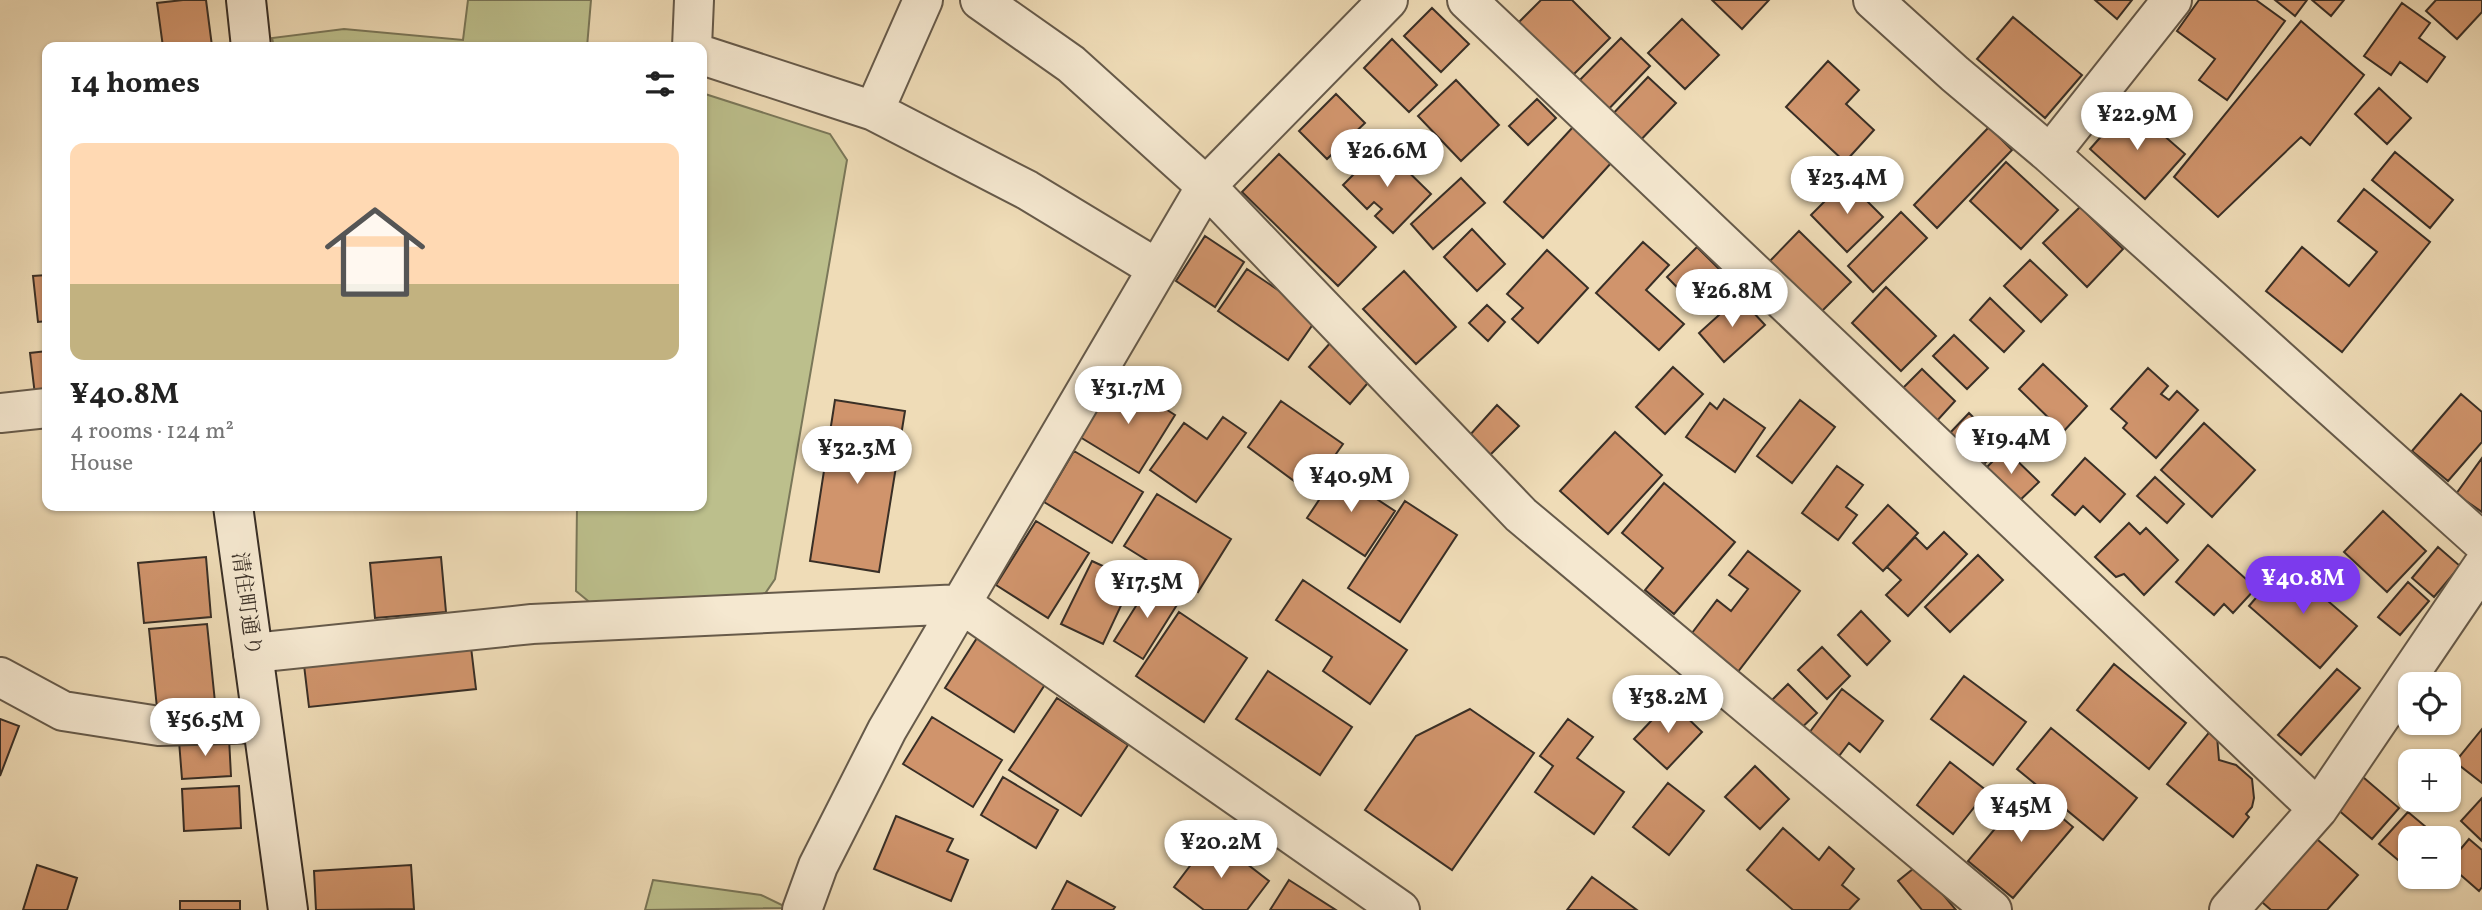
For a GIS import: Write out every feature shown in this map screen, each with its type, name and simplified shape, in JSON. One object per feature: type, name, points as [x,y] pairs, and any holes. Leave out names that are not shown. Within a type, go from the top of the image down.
[{"type":"street","points":[[246,0],[250,42]]},
{"type":"street","points":[[692,42],[694,0]]},
{"type":"street","points":[[874,111],[923,0]]},
{"type":"street","points":[[980,0],[1071,64],[1206,186],[1521,515],[1992,910]]},
{"type":"street","points":[[803,910],[818,866],[887,730],[1206,186],[1388,0]]},
{"type":"street","points":[[1467,0],[2318,809]]},
{"type":"street","points":[[1873,0],[1955,75],[2050,154],[2482,542]]},
{"type":"street","points":[[2050,154],[2172,0]]},
{"type":"street","points":[[707,57],[874,111],[1027,190],[1156,268]]},
{"type":"street","points":[[0,413],[42,409]]},
{"type":"street","name":"清住町通り","points":[[234,511],[288,910]]},
{"type":"street","points":[[2229,910],[2318,809],[2482,567]]},
{"type":"street","points":[[253,653],[532,624],[962,604],[1387,906]]},
{"type":"street","points":[[0,677],[63,711],[159,726],[262,723]]},
{"type":"green space","points":[[468,0],[591,0],[587,42],[273,42],[272,38],[344,29],[463,40]]},
{"type":"green space","points":[[707,95],[830,134],[847,160],[775,579],[762,598],[593,605],[576,591],[577,511],[707,511]]},
{"type":"green space","points":[[653,880],[761,895],[788,908],[645,910]]},
{"type":"building","points":[[206,0],[211,42],[162,42],[157,3]]},
{"type":"building","points":[[1541,0],[1572,0],[1610,38],[1571,77],[1518,23]]},
{"type":"building","points":[[1712,0],[1769,0],[1742,29]]},
{"type":"building","points":[[2095,0],[2132,0],[2117,19]]},
{"type":"building","points":[[2199,0],[2256,0],[2285,21],[2227,100],[2199,80],[2215,59],[2177,31]]},
{"type":"building","points":[[2275,0],[2307,0],[2295,16]]},
{"type":"building","points":[[2312,0],[2344,0],[2331,16]]},
{"type":"building","points":[[2436,0],[2482,0],[2482,12],[2457,39],[2426,11]]},
{"type":"building","points":[[2402,3],[2430,23],[2419,38],[2445,57],[2427,82],[2400,62],[2391,75],[2364,56]]},
{"type":"building","points":[[1432,8],[1469,44],[1441,72],[1404,36]]},
{"type":"building","points":[[2013,17],[2082,75],[2045,118],[1977,59]]},
{"type":"building","points":[[1682,19],[1719,55],[1685,89],[1648,53]]},
{"type":"building","points":[[2301,21],[2364,75],[2310,145],[2301,137],[2218,217],[2174,177]]},
{"type":"building","points":[[1621,38],[1650,66],[1601,117],[1572,88]]},
{"type":"building","points":[[1392,39],[1437,85],[1409,112],[1364,68]]},
{"type":"building","points":[[1828,61],[1859,90],[1846,104],[1874,130],[1845,162],[1786,107]]},
{"type":"building","points":[[1648,77],[1676,103],[1635,146],[1607,120]]},
{"type":"building","points":[[1456,80],[1499,125],[1461,161],[1418,116]]},
{"type":"building","points":[[2379,88],[2411,118],[2387,144],[2355,114]]},
{"type":"building","points":[[1336,94],[1365,123],[1327,159],[1299,131]]},
{"type":"building","points":[[1537,99],[1556,118],[1528,145],[1509,126]]},
{"type":"building","points":[[2129,105],[2185,154],[2145,199],[2090,149]]},
{"type":"building","points":[[1573,127],[1612,162],[1543,238],[1504,202]]},
{"type":"building","points":[[1989,127],[2012,150],[1937,228],[1914,205]]},
{"type":"building","points":[[1382,146],[1431,194],[1393,233],[1375,216],[1382,209],[1374,202],[1367,209],[1343,185]]},
{"type":"building","points":[[2395,152],[2453,200],[2430,228],[2372,180]]},
{"type":"building","points":[[1279,154],[1376,247],[1338,286],[1242,192]]},
{"type":"building","points":[[2006,162],[2058,210],[2021,249],[1970,201]]},
{"type":"building","points":[[1461,178],[1485,203],[1433,249],[1411,224]]},
{"type":"building","points":[[1846,180],[1883,217],[1847,252],[1811,215]]},
{"type":"building","points":[[2364,189],[2430,242],[2342,352],[2266,291],[2302,247],[2349,286],[2377,252],[2338,221]]},
{"type":"building","points":[[2080,207],[2123,249],[2087,287],[2043,243]]},
{"type":"building","points":[[1901,212],[1927,238],[1873,292],[1848,266]]},
{"type":"building","points":[[1472,229],[1505,264],[1477,291],[1444,257]]},
{"type":"building","points":[[1799,231],[1851,282],[1820,313],[1768,263]]},
{"type":"building","points":[[1205,236],[1244,262],[1215,307],[1176,281]]},
{"type":"building","points":[[1643,242],[1669,265],[1646,290],[1684,324],[1659,350],[1596,293]]},
{"type":"building","points":[[1697,247],[1732,282],[1701,312],[1667,277]]},
{"type":"building","points":[[1547,250],[1588,288],[1538,343],[1512,319],[1523,308],[1507,294]]},
{"type":"building","points":[[2030,260],[2067,295],[2041,322],[2004,286]]},
{"type":"building","points":[[1247,269],[1318,317],[1288,360],[1218,311]]},
{"type":"building","points":[[1404,271],[1456,327],[1416,364],[1363,309]]},
{"type":"building","points":[[42,275],[42,322],[38,322],[33,276]]},
{"type":"building","points":[[1886,287],[1936,336],[1901,371],[1852,323]]},
{"type":"building","points":[[1739,297],[1765,325],[1724,362],[1699,333]]},
{"type":"building","points":[[1990,298],[2024,331],[2004,352],[1970,320]]},
{"type":"building","points":[[1487,305],[1505,322],[1488,341],[1469,323]]},
{"type":"building","points":[[1954,335],[1988,368],[1967,389],[1933,356]]},
{"type":"building","points":[[1331,342],[1372,378],[1350,404],[1309,367]]},
{"type":"building","points":[[42,352],[42,394],[35,395],[30,353]]},
{"type":"building","points":[[2043,364],[2087,406],[2063,432],[2019,389]]},
{"type":"building","points":[[1673,367],[1703,394],[1665,434],[1636,407]]},
{"type":"building","points":[[2148,368],[2168,386],[2161,394],[2169,400],[2177,391],[2198,410],[2156,458],[2123,428],[2127,423],[2111,409]]},
{"type":"building","points":[[1922,369],[1955,401],[1935,423],[1901,390]]},
{"type":"building","points":[[1117,378],[1175,415],[1139,473],[1080,437]]},
{"type":"building","points":[[2461,394],[2482,412],[2482,442],[2448,481],[2412,451]]},
{"type":"building","points":[[1724,399],[1765,428],[1735,472],[1686,437],[1710,403],[1717,409]]},
{"type":"building","points":[[835,400],[905,411],[879,572],[810,561]]},
{"type":"building","points":[[1800,400],[1835,427],[1792,483],[1757,456]]},
{"type":"building","points":[[1281,401],[1343,444],[1309,492],[1248,447]]},
{"type":"building","points":[[1497,405],[1519,426],[1490,455],[1469,436]]},
{"type":"building","points":[[1969,413],[2002,446],[1981,467],[1948,435]]},
{"type":"building","points":[[1223,417],[1246,433],[1196,502],[1150,470],[1184,423],[1207,439]]},
{"type":"building","points":[[2204,423],[2255,470],[2212,517],[2161,470]]},
{"type":"building","points":[[1615,432],[1662,475],[1608,534],[1560,491]]},
{"type":"building","points":[[2005,449],[2039,482],[2017,503],[1984,470]]},
{"type":"building","points":[[1074,451],[1143,492],[1112,543],[1044,502]]},
{"type":"building","points":[[2085,458],[2125,494],[2100,522],[2083,506],[2075,515],[2052,495]]},
{"type":"building","points":[[2482,458],[2482,512],[2456,494]]},
{"type":"building","points":[[1837,466],[1863,485],[1846,507],[1857,515],[1838,540],[1802,513]]},
{"type":"building","points":[[1337,473],[1395,511],[1365,556],[1307,518]]},
{"type":"building","points":[[2155,477],[2184,504],[2167,523],[2137,496]]},
{"type":"building","points":[[1664,483],[1735,542],[1674,614],[1645,590],[1663,568],[1622,533]]},
{"type":"building","points":[[1157,494],[1231,539],[1198,592],[1124,546]]},
{"type":"building","points":[[1405,501],[1457,535],[1400,622],[1348,588]]},
{"type":"building","points":[[1888,505],[1918,533],[1883,571],[1853,543]]},
{"type":"building","points":[[2383,511],[2426,551],[2387,592],[2344,552]]},
{"type":"building","points":[[1036,521],[1089,553],[1048,618],[996,585]]},
{"type":"building","points":[[2129,523],[2140,534],[2146,528],[2178,560],[2144,595],[2124,574],[2116,577],[2095,557]]},
{"type":"building","points":[[1944,532],[1967,554],[1908,616],[1886,595],[1901,580],[1887,567],[1915,537],[1927,549]]},
{"type":"building","points":[[2208,545],[2256,588],[2233,613],[2224,604],[2214,615],[2176,582]]},
{"type":"building","points":[[2438,547],[2460,566],[2434,597],[2412,578]]},
{"type":"building","points":[[1748,551],[1800,591],[1737,673],[1689,637],[1717,600],[1731,611],[1748,589],[1729,575]]},
{"type":"building","points":[[1978,555],[2003,580],[1950,632],[1925,607]]},
{"type":"building","points":[[206,557],[211,617],[144,623],[138,563]]},
{"type":"building","points":[[441,557],[446,612],[375,618],[370,563]]},
{"type":"building","points":[[1092,561],[1133,580],[1103,644],[1061,624]]},
{"type":"building","points":[[2285,564],[2357,626],[2320,668],[2249,606]]},
{"type":"building","points":[[1303,580],[1407,650],[1370,704],[1323,671],[1332,657],[1276,620]]},
{"type":"building","points":[[1151,582],[1180,600],[1143,659],[1114,641]]},
{"type":"building","points":[[2408,582],[2429,601],[2400,635],[2378,617]]},
{"type":"building","points":[[1861,611],[1890,641],[1867,665],[1838,635]]},
{"type":"building","points":[[1179,612],[1247,658],[1204,722],[1136,676]]},
{"type":"building","points":[[207,624],[215,702],[157,708],[149,629]]},
{"type":"building","points":[[977,638],[1046,683],[1014,732],[945,688]]},
{"type":"building","points":[[471,647],[476,689],[309,707],[304,665]]},
{"type":"building","points":[[1822,647],[1850,676],[1827,699],[1798,670]]},
{"type":"building","points":[[2114,664],[2186,723],[2149,769],[2077,710]]},
{"type":"building","points":[[2337,669],[2360,688],[2301,755],[2278,735]]},
{"type":"building","points":[[1268,671],[1352,727],[1320,775],[1236,719]]},
{"type":"building","points":[[1964,676],[2026,722],[1993,765],[1931,719]]},
{"type":"building","points":[[1788,684],[1817,713],[1793,736],[1764,708]]},
{"type":"building","points":[[1842,689],[1883,721],[1860,752],[1849,743],[1839,756],[1809,733]]},
{"type":"building","points":[[1057,698],[1128,745],[1081,816],[1009,770]]},
{"type":"building","points":[[1670,701],[1702,732],[1667,769],[1634,739]]},
{"type":"building","points":[[1470,709],[1534,753],[1452,870],[1365,810],[1416,736]]},
{"type":"building","points":[[932,717],[1002,760],[973,807],[903,764]]},
{"type":"building","points":[[0,719],[19,726],[0,776]]},
{"type":"building","points":[[1568,719],[1593,737],[1577,758],[1624,792],[1594,834],[1535,792],[1553,766],[1540,756]]},
{"type":"building","points":[[2216,724],[2219,760],[2236,765],[2252,779],[2254,798],[2252,807],[2246,814],[2249,817],[2233,837],[2167,784]]},
{"type":"building","points":[[2051,728],[2137,798],[2103,840],[2017,769]]},
{"type":"building","points":[[2482,729],[2482,783],[2461,767],[2461,755]]},
{"type":"building","points":[[229,738],[231,776],[182,779],[179,741]]},
{"type":"building","points":[[1950,762],[1987,791],[1953,834],[1917,805]]},
{"type":"building","points":[[1755,766],[1789,799],[1760,829],[1725,797]]},
{"type":"building","points":[[2356,771],[2398,809],[2372,839],[2329,802]]},
{"type":"building","points":[[1003,777],[1058,810],[1036,848],[981,815]]},
{"type":"building","points":[[1668,783],[1704,811],[1669,855],[1633,827]]},
{"type":"building","points":[[239,786],[241,828],[184,831],[182,789]]},
{"type":"building","points":[[2028,789],[2073,827],[2013,898],[1968,861]]},
{"type":"building","points":[[2482,798],[2482,841],[2461,821]]},
{"type":"building","points":[[2408,812],[2425,826],[2398,826],[2398,860],[2379,844]]},
{"type":"building","points":[[896,816],[953,839],[947,851],[968,860],[951,901],[874,869]]},
{"type":"building","points":[[1783,828],[1819,860],[1829,847],[1854,869],[1842,885],[1859,899],[1849,910],[1793,910],[1747,870]]},
{"type":"building","points":[[2310,833],[2358,875],[2327,910],[2271,910],[2255,896]]},
{"type":"building","points":[[1212,837],[1269,881],[1247,910],[1204,910],[1174,887]]},
{"type":"building","points":[[2469,839],[2482,850],[2482,887],[2479,891],[2461,875],[2461,849]]},
{"type":"building","points":[[37,865],[77,878],[67,910],[23,910]]},
{"type":"building","points":[[411,865],[414,909],[316,910],[314,871]]},
{"type":"building","points":[[1918,865],[1956,910],[1922,910],[1898,881]]},
{"type":"building","points":[[1592,877],[1637,910],[1567,910]]},
{"type":"building","points":[[1289,880],[1336,910],[1270,910]]},
{"type":"building","points":[[1067,881],[1115,907],[1113,910],[1052,910]]},
{"type":"building","points":[[180,901],[240,901],[240,910],[180,910]]}]
